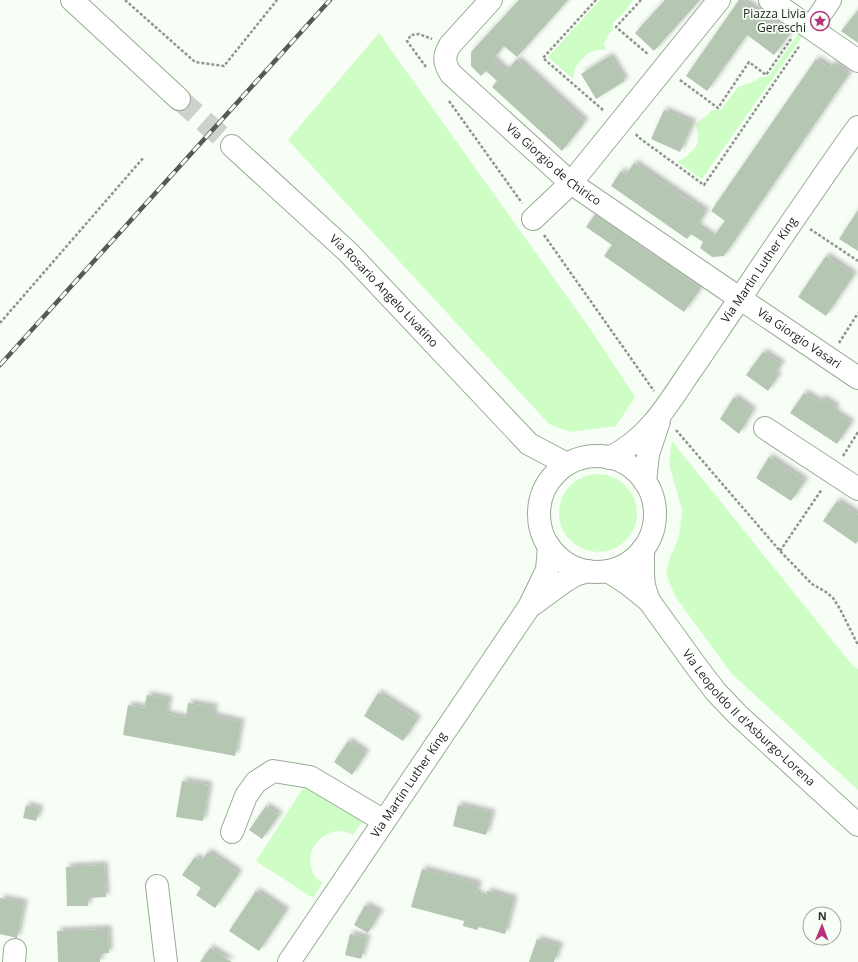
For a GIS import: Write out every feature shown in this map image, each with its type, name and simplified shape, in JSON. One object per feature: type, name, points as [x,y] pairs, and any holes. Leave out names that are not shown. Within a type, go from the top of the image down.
[{"type":"street","points":[[72,0],[179,99]]},
{"type":"street","name":"Via Giorgio de Chirico","points":[[492,0],[450,45],[446,52],[446,66],[451,74],[571,183],[739,298]]},
{"type":"street","points":[[533,219],[571,183],[719,0]]},
{"type":"street","points":[[770,0],[858,61]]},
{"type":"street","points":[[807,25],[830,0]]},
{"type":"street","name":"Via Martin Luther King","points":[[668,421],[739,298],[855,139]]},
{"type":"street","name":"Via Rosario Angelo Livatino","points":[[232,146],[348,252],[529,444],[567,464]]},
{"type":"street","name":"Via Giorgio Vasari","points":[[739,298],[858,378]]},
{"type":"street","points":[[609,458],[632,445],[642,436],[668,421]]},
{"type":"street","points":[[645,482],[648,454],[668,421]]},
{"type":"street","points":[[765,428],[858,489]]},
{"type":"street","name":"Via Rosario Angelo Livatino","points":[[529,444],[544,480],[544,490]]},
{"type":"street","points":[[530,607],[575,574],[598,571],[622,566],[634,559],[652,533],[655,515],[653,498],[645,482],[636,471],[623,462],[595,456],[581,458],[567,464],[554,475],[544,490],[540,504],[539,518],[542,533],[549,546],[557,555],[566,563],[577,568],[598,571]]},
{"type":"street","points":[[530,607],[547,570],[549,546]]},
{"type":"street","name":"Via Leopoldo II d'Asburgo-Lorena","points":[[643,548],[642,574],[649,601]]},
{"type":"street","name":"Via Leopoldo II d'Asburgo-Lorena","points":[[598,571],[628,584],[649,601],[716,692],[738,715],[858,826]]},
{"type":"street","name":"Via Martin Luther King","points":[[289,962],[530,607]]},
{"type":"street","points":[[232,832],[246,796],[256,782],[273,771],[310,777],[384,821]]},
{"type":"street","points":[[157,886],[166,962]]},
{"type":"path","points":[[125,0],[195,62],[224,66],[277,0]]},
{"type":"path","points":[[596,0],[544,58],[603,110],[628,113],[638,137],[704,185],[807,25]]},
{"type":"path","points":[[641,0],[616,27],[664,68],[718,108],[749,62],[766,75],[807,25]]},
{"type":"path","points":[[407,41],[411,35],[419,34],[450,45]]},
{"type":"path","points":[[0,323],[144,157]]},
{"type":"path","points":[[805,225],[858,261]]},
{"type":"path","points":[[836,348],[858,313]]},
{"type":"path","points":[[668,421],[780,552],[812,584],[833,598],[858,645]]},
{"type":"path","points":[[780,552],[858,432]]},
{"type":"green space","points":[[600,0],[633,0],[626,10],[613,23],[613,29],[604,44],[606,50],[596,50],[588,53],[575,68],[573,79],[548,57]]},
{"type":"green space","points":[[800,31],[804,34],[702,179],[677,162],[683,159],[696,147],[698,134],[696,125],[701,119],[708,115],[711,110],[721,110],[738,87],[755,81],[760,77],[768,77]]},
{"type":"green space","points":[[379,33],[595,336],[635,397],[616,426],[570,432],[549,424],[288,140]]},
{"type":"green space","points":[[672,441],[852,665],[858,669],[858,790],[731,673],[675,596],[666,573],[670,557],[679,537],[682,510],[669,464]]},
{"type":"green space","points":[[590,474],[606,474],[620,480],[631,491],[637,505],[637,521],[631,535],[620,546],[606,552],[590,552],[576,546],[565,535],[559,521],[559,505],[565,491],[576,480]]},
{"type":"green space","points":[[307,782],[364,819],[353,835],[346,832],[335,831],[327,834],[314,846],[310,856],[310,864],[315,877],[323,882],[313,898],[256,861]]},
{"type":"building","points":[[519,0],[568,0],[517,57],[504,46],[493,59],[506,71],[517,59],[585,122],[562,151],[492,87],[497,81],[486,71],[481,76],[471,66],[471,52]]},
{"type":"building","points":[[665,0],[700,0],[654,51],[635,33]]},
{"type":"building","points":[[739,0],[743,0],[790,34],[774,55],[747,35],[707,91],[686,76]]},
{"type":"building","points":[[858,10],[858,43],[841,31]]},
{"type":"building","points":[[610,56],[625,81],[596,99],[581,74]]},
{"type":"building","points":[[816,59],[830,68],[833,63],[849,74],[724,256],[712,257],[700,248],[703,242],[691,234],[687,239],[611,186],[621,171],[626,175],[634,163],[706,212],[697,226],[713,237],[725,221],[711,211]]},
{"type":"building","points":[[664,110],[693,123],[680,152],[651,139]]},
{"type":"building","points":[[858,210],[858,251],[839,239]]},
{"type":"building","points":[[595,214],[701,288],[684,312],[604,256],[612,245],[586,227]]},
{"type":"building","points":[[826,256],[854,275],[826,316],[798,297]]},
{"type":"building","points":[[763,352],[782,364],[775,373],[778,376],[768,391],[746,375]]},
{"type":"building","points":[[804,393],[819,402],[822,398],[836,407],[834,412],[851,423],[837,444],[790,413]]},
{"type":"building","points":[[734,397],[753,411],[739,434],[720,419]]},
{"type":"building","points":[[769,457],[805,481],[791,501],[756,478]]},
{"type":"building","points":[[837,501],[858,515],[858,541],[856,544],[823,521]]},
{"type":"building","points":[[378,693],[418,719],[403,741],[364,716]]},
{"type":"building","points":[[147,695],[169,699],[166,714],[186,718],[188,703],[214,707],[213,716],[241,722],[235,756],[123,735],[128,705],[144,708]]},
{"type":"building","points":[[348,741],[366,753],[352,775],[334,762]]},
{"type":"building","points":[[182,781],[209,785],[203,821],[176,817]]},
{"type":"building","points":[[26,805],[40,809],[36,821],[23,818]]},
{"type":"building","points":[[458,805],[492,813],[486,835],[453,826]]},
{"type":"building","points":[[266,806],[279,815],[262,839],[249,830]]},
{"type":"building","points":[[208,852],[239,873],[215,908],[196,895],[201,888],[182,875],[195,857],[201,861]]},
{"type":"building","points":[[104,865],[106,897],[88,898],[88,906],[67,906],[66,867]]},
{"type":"building","points":[[422,869],[478,884],[476,894],[486,897],[487,891],[514,899],[505,934],[479,927],[477,930],[463,926],[464,921],[411,907]]},
{"type":"building","points":[[256,891],[286,911],[259,951],[229,931]]},
{"type":"building","points":[[0,898],[24,903],[17,938],[0,934]]},
{"type":"building","points":[[365,905],[380,913],[368,933],[354,925]]},
{"type":"building","points":[[108,929],[109,953],[100,954],[100,962],[58,962],[57,931]]},
{"type":"building","points":[[350,934],[367,938],[361,959],[345,955]]},
{"type":"building","points":[[537,939],[560,946],[554,962],[529,962]]},
{"type":"building","points":[[210,948],[232,962],[200,962]]},
{"type":"tunnel","points":[[179,99],[232,146]]},
{"type":"railway","points":[[0,365],[330,0]]},
{"type":"place","name":"Piazza Livia Gereschi","points":[[820,21]]}]
